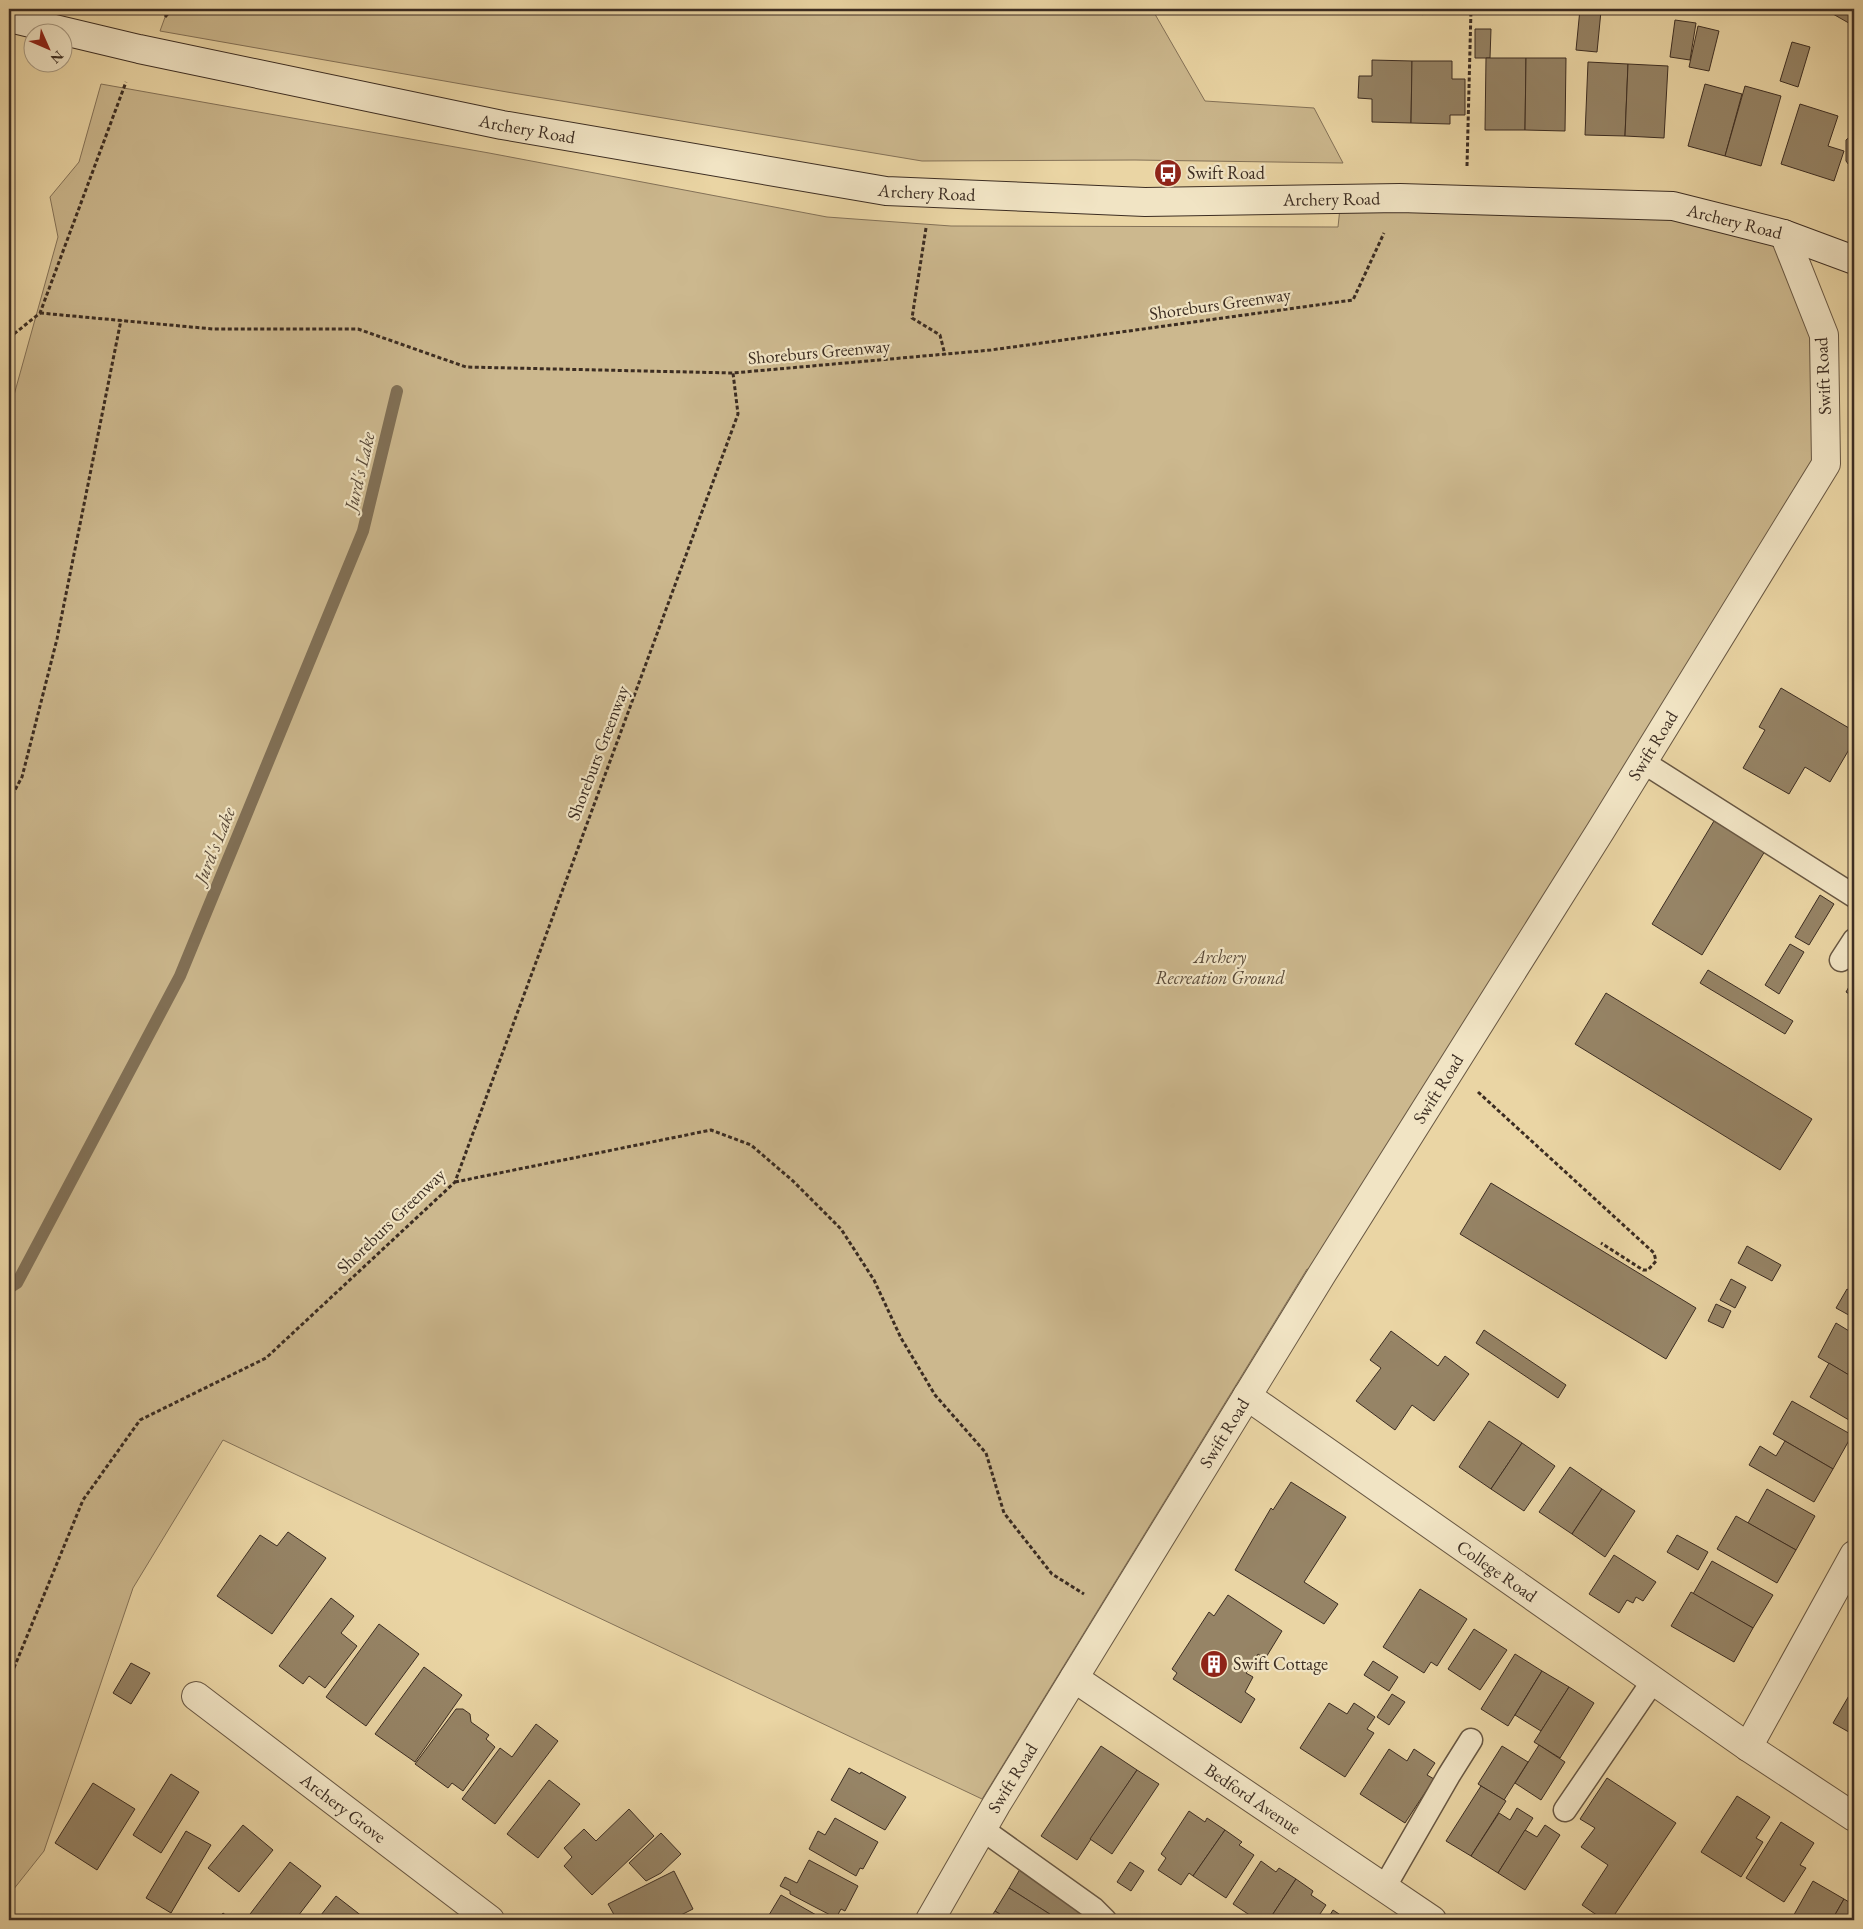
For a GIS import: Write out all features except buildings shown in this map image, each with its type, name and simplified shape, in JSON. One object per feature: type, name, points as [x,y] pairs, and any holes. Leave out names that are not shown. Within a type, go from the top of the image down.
[{"type":"street","name":"Archery Road","points":[[9,18],[138,49],[502,125],[886,191],[1145,202],[1400,198],[1673,206],[1784,234],[1854,260]]},
{"type":"street","name":"Swift Road","points":[[930,1920],[982,1830],[1247,1396],[1643,762],[1826,464],[1824,335],[1784,234]]},
{"type":"street","name":"College Road","points":[[1247,1396],[1748,1747],[1854,1817]]},
{"type":"street","points":[[1748,1747],[1854,1555]]},
{"type":"street","name":"Bedford Avenue","points":[[1074,1678],[1432,1920]]},
{"type":"street","name":"Archery Grove","points":[[196,1696],[490,1920]]},
{"type":"lane","points":[[1643,762],[1854,896]]},
{"type":"lane","points":[[1842,960],[1854,940]]},
{"type":"lane","points":[[1565,1810],[1654,1681]]},
{"type":"lane","points":[[1384,1888],[1471,1740]]},
{"type":"lane","points":[[982,1830],[1094,1909],[1105,1920]]},
{"type":"path","points":[[1467,200],[1471,9]]},
{"type":"path","points":[[9,338],[40,313],[138,49]]},
{"type":"path","name":"Shoreburs Greenway","points":[[9,1680],[83,1500],[140,1420],[266,1358],[455,1182],[738,414],[732,373],[945,355],[1353,300],[1400,198]]},
{"type":"path","points":[[926,238],[912,318],[940,335],[945,355]]},
{"type":"path","points":[[40,313],[213,329],[358,329],[466,367],[732,373]]},
{"type":"path","points":[[9,801],[22,777],[57,639],[120,320]]},
{"type":"path","points":[[1452,1068],[1654,1253],[1656,1261],[1648,1270],[1642,1270],[1600,1243]]},
{"type":"path","points":[[455,1182],[711,1130],[750,1145],[793,1181],[841,1229],[874,1280],[901,1338],[935,1395],[986,1453],[1004,1513],[1052,1574],[1113,1614]]},
{"type":"green space","points":[[168,9],[1152,9],[1205,101],[1314,108],[1343,163],[1135,160],[922,161],[507,92],[160,31]]},
{"type":"green space","name":"Archery Recreation Ground","points":[[101,84],[489,153],[827,217],[951,226],[1338,227],[1341,198],[1578,203],[1784,234],[1824,335],[1826,464],[1322,1274],[1307,1269],[982,1799],[223,1440],[133,1588],[44,1851],[9,1895],[9,413],[58,237],[50,197],[79,162]]},
{"type":"waterway","name":"Jurd's Lake","points":[[9,1288],[17,1283],[180,976],[363,531],[397,391]]},
{"type":"place","name":"Swift Road","points":[[1168,173]]},
{"type":"place","name":"Swift Cottage","points":[[1214,1664]]}]
